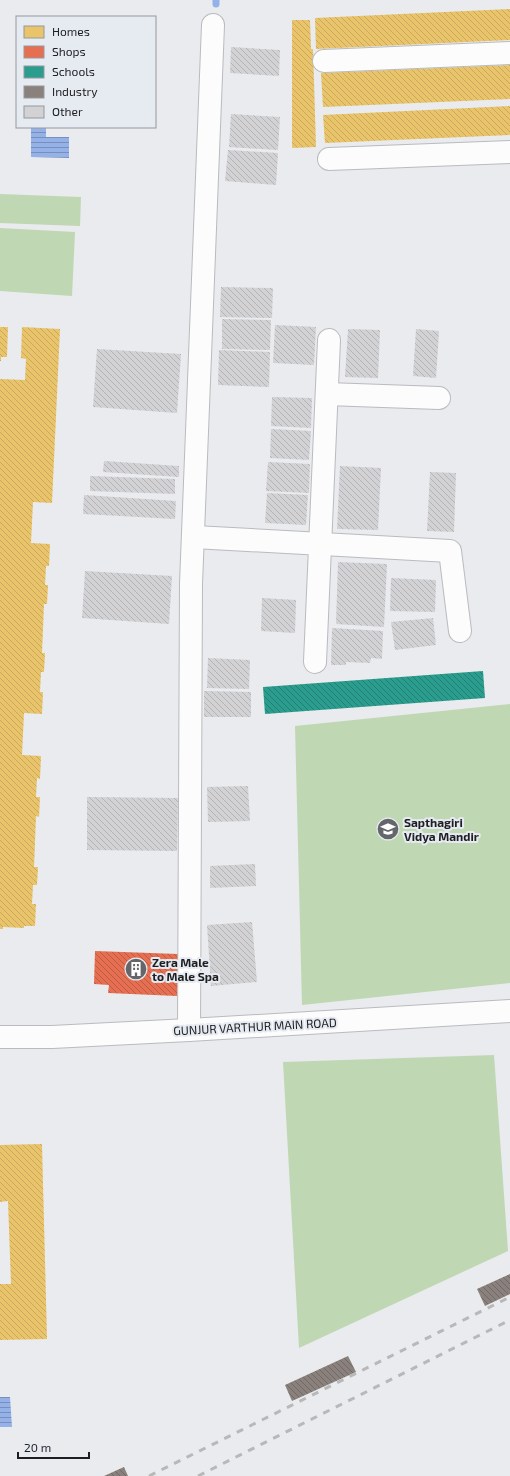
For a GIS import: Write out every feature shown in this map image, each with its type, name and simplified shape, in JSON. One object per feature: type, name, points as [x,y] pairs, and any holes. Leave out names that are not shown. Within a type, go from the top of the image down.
[{"type":"street","points":[[189,1030],[191,592],[213,25]]},
{"type":"street","points":[[324,61],[510,53]]},
{"type":"street","points":[[329,160],[510,152]]},
{"type":"street","points":[[315,662],[329,340]]},
{"type":"street","points":[[327,394],[439,398]]},
{"type":"street","points":[[194,537],[450,551],[460,631]]},
{"type":"street","name":"GUNJUR VARTHUR MAIN ROAD","points":[[0,1037],[52,1037],[510,1011]]},
{"type":"green space","points":[[0,194],[81,197],[80,226],[0,223]]},
{"type":"green space","points":[[0,228],[75,232],[72,296],[0,291]]},
{"type":"green space","name":"Sapthagiri Vidya Mandir","points":[[510,704],[510,983],[302,1005],[295,726]]},
{"type":"green space","points":[[494,1055],[508,1251],[299,1348],[283,1062]]},
{"type":"water","points":[[31,128],[46,128],[46,137],[69,137],[69,158],[31,157]]},
{"type":"water","points":[[0,1397],[10,1397],[12,1427],[0,1427]]},
{"type":"building: Homes","points":[[510,9],[510,40],[316,49],[315,18]]},
{"type":"building: Homes","points":[[292,20],[310,20],[311,49],[313,49],[316,147],[292,148]]},
{"type":"building: Homes","points":[[510,65],[510,99],[323,107],[321,73]]},
{"type":"building: Homes","points":[[510,106],[510,135],[325,143],[323,115]]},
{"type":"building: Homes","points":[[0,327],[8,327],[7,357],[1,357],[1,361],[0,361]]},
{"type":"building: Homes","points":[[22,327],[60,329],[52,503],[33,502],[31,543],[50,544],[49,566],[46,566],[45,585],[48,585],[47,604],[44,604],[42,653],[45,653],[44,672],[41,672],[40,692],[43,692],[42,714],[24,713],[22,755],[41,756],[40,779],[37,778],[36,797],[40,797],[39,817],[36,816],[34,867],[38,867],[37,885],[33,885],[32,904],[36,904],[35,926],[24,926],[24,928],[3,927],[3,929],[0,929],[0,379],[25,380],[26,359],[21,358]]},
{"type":"building: Homes","points":[[42,1144],[47,1339],[0,1340],[0,1284],[11,1284],[8,1201],[0,1202],[0,1145]]},
{"type":"building: Shops","name":"Zera Male to Male Spa","points":[[95,951],[178,954],[177,996],[108,993],[109,985],[94,984]]},
{"type":"building: Schools","points":[[483,671],[485,698],[265,714],[263,687]]},
{"type":"building: Industry","points":[[510,1274],[510,1294],[485,1306],[477,1289]]},
{"type":"building: Industry","points":[[348,1356],[356,1372],[292,1401],[285,1385]]},
{"type":"building: Industry","points":[[124,1467],[128,1476],[104,1476]]},
{"type":"building: Other","points":[[231,47],[280,50],[279,76],[230,73]]},
{"type":"building: Other","points":[[231,114],[280,117],[278,150],[229,147]]},
{"type":"building: Other","points":[[228,150],[278,153],[276,185],[225,181]]},
{"type":"building: Other","points":[[221,287],[273,288],[272,318],[220,317]]},
{"type":"building: Other","points":[[222,319],[271,320],[270,350],[222,349]]},
{"type":"building: Other","points":[[275,325],[316,327],[314,365],[273,363]]},
{"type":"building: Other","points":[[348,329],[380,330],[378,378],[345,377]]},
{"type":"building: Other","points":[[416,329],[439,331],[436,378],[413,376]]},
{"type":"building: Other","points":[[97,349],[181,354],[177,413],[93,407]]},
{"type":"building: Other","points":[[219,350],[270,352],[269,387],[218,385]]},
{"type":"building: Other","points":[[272,397],[312,398],[311,428],[271,426]]},
{"type":"building: Other","points":[[271,429],[311,431],[309,460],[270,458]]},
{"type":"building: Other","points":[[104,461],[179,466],[179,477],[103,472]]},
{"type":"building: Other","points":[[268,462],[310,464],[309,493],[266,491]]},
{"type":"building: Other","points":[[340,466],[381,468],[378,530],[337,529]]},
{"type":"building: Other","points":[[430,472],[456,473],[454,532],[427,531]]},
{"type":"building: Other","points":[[90,476],[175,479],[175,494],[90,491]]},
{"type":"building: Other","points":[[267,493],[308,495],[306,525],[265,523]]},
{"type":"building: Other","points":[[84,495],[176,501],[175,519],[83,514]]},
{"type":"building: Other","points":[[338,562],[387,564],[384,627],[336,624]]},
{"type":"building: Other","points":[[85,571],[172,576],[169,624],[82,618]]},
{"type":"building: Other","points":[[391,578],[436,580],[435,612],[390,611]]},
{"type":"building: Other","points":[[262,598],[296,600],[295,633],[261,631]]},
{"type":"building: Other","points":[[433,618],[436,645],[395,650],[391,622]]},
{"type":"building: Other","points":[[332,628],[383,631],[382,659],[371,658],[370,663],[346,662],[346,665],[331,665]]},
{"type":"building: Other","points":[[208,658],[250,660],[249,689],[207,688]]},
{"type":"building: Other","points":[[204,691],[251,692],[251,717],[204,717]]},
{"type":"building: Other","points":[[248,786],[250,821],[208,822],[207,787]]},
{"type":"building: Other","points":[[87,797],[178,798],[177,851],[87,850]]},
{"type":"building: Other","points":[[255,864],[256,886],[210,888],[210,866]]},
{"type":"building: Other","points":[[252,922],[257,982],[211,986],[207,925]]},
{"type":"railway","points":[[149,1476],[510,1297]]},
{"type":"railway","points":[[198,1476],[510,1320]]},
{"type":"place","name":"Sapthagiri Vidya Mandir","points":[[388,829]]},
{"type":"place","name":"Zera Male to Male Spa","points":[[136,969]]}]
